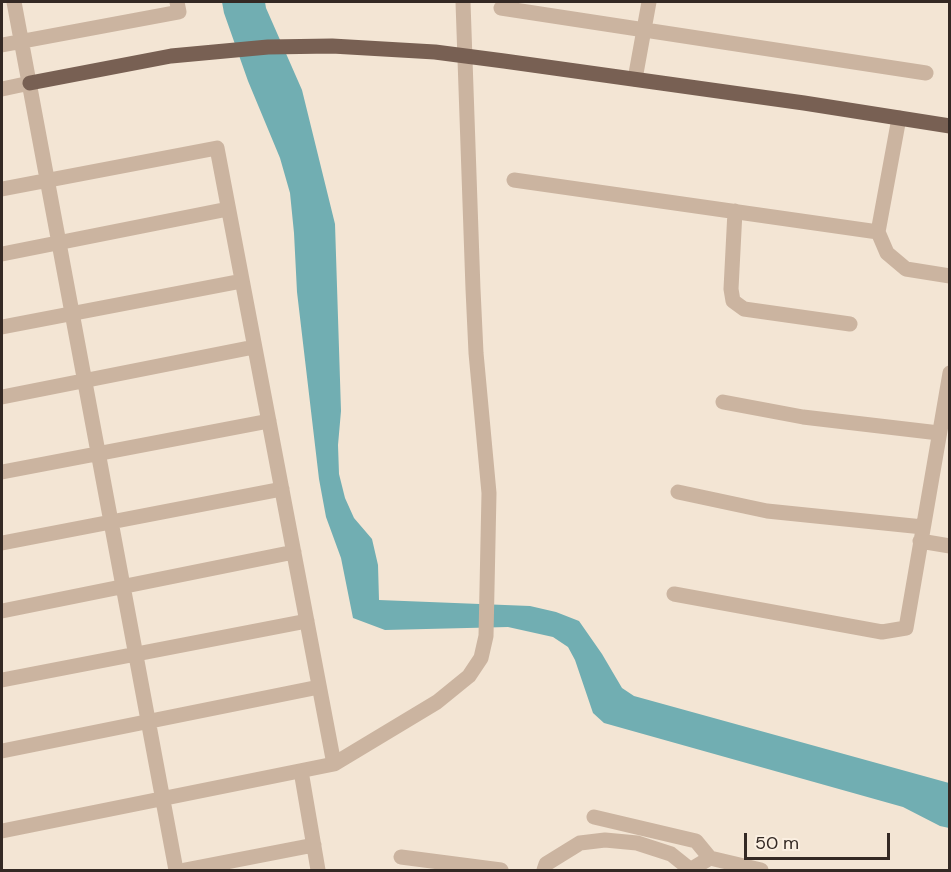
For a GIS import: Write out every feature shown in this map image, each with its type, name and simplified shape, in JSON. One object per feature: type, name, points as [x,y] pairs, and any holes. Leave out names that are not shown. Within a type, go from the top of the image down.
[{"type":"main road","points":[[30,83],[171,56],[231,49],[332,46],[465,56],[950,126]]},
{"type":"street","points":[[14,2],[176,870]]},
{"type":"street","points":[[2,45],[179,12],[177,2]]},
{"type":"street","points":[[2,831],[334,764],[437,702],[469,676],[481,658],[486,636],[489,493],[476,353],[463,2]]},
{"type":"street","points":[[635,79],[650,2]]},
{"type":"street","points":[[501,9],[926,73]]},
{"type":"street","points":[[2,89],[30,83]]},
{"type":"street","points":[[899,118],[878,232],[888,253],[906,269],[950,276]]},
{"type":"street","points":[[2,189],[217,148],[334,764]]},
{"type":"street","points":[[514,180],[878,232]]},
{"type":"street","points":[[2,254],[228,209]]},
{"type":"street","points":[[735,211],[731,289],[734,301],[744,309],[850,324]]},
{"type":"street","points":[[2,327],[242,281]]},
{"type":"street","points":[[2,397],[254,347]]},
{"type":"street","points":[[674,594],[882,632],[906,628],[922,534],[942,443],[950,373]]},
{"type":"street","points":[[723,402],[942,443]]},
{"type":"street","points":[[2,472],[268,421]]},
{"type":"street","points":[[2,543],[282,489]]},
{"type":"street","points":[[678,492],[767,511],[922,534],[950,546]]},
{"type":"street","points":[[2,611],[294,552]]},
{"type":"street","points":[[2,680],[307,621]]},
{"type":"street","points":[[2,751],[320,687]]},
{"type":"street","points":[[301,771],[318,870]]},
{"type":"street","points":[[594,817],[696,841],[710,858],[762,870]]},
{"type":"street","points":[[544,870],[546,864],[580,843],[605,840],[637,843],[672,855],[690,870],[710,858]]},
{"type":"street","points":[[185,870],[314,845]]},
{"type":"street","points":[[401,857],[501,870]]},
{"type":"water","points":[[222,2],[265,2],[302,90],[335,224],[341,411],[338,445],[339,474],[345,498],[354,518],[372,539],[378,565],[379,600],[530,606],[556,612],[579,621],[622,688],[634,696],[949,783],[949,828],[940,826],[903,807],[604,723],[593,713],[575,660],[568,647],[553,637],[508,627],[385,630],[353,618],[341,558],[326,517],[319,479],[297,292],[290,193],[280,158],[248,81]]}]
